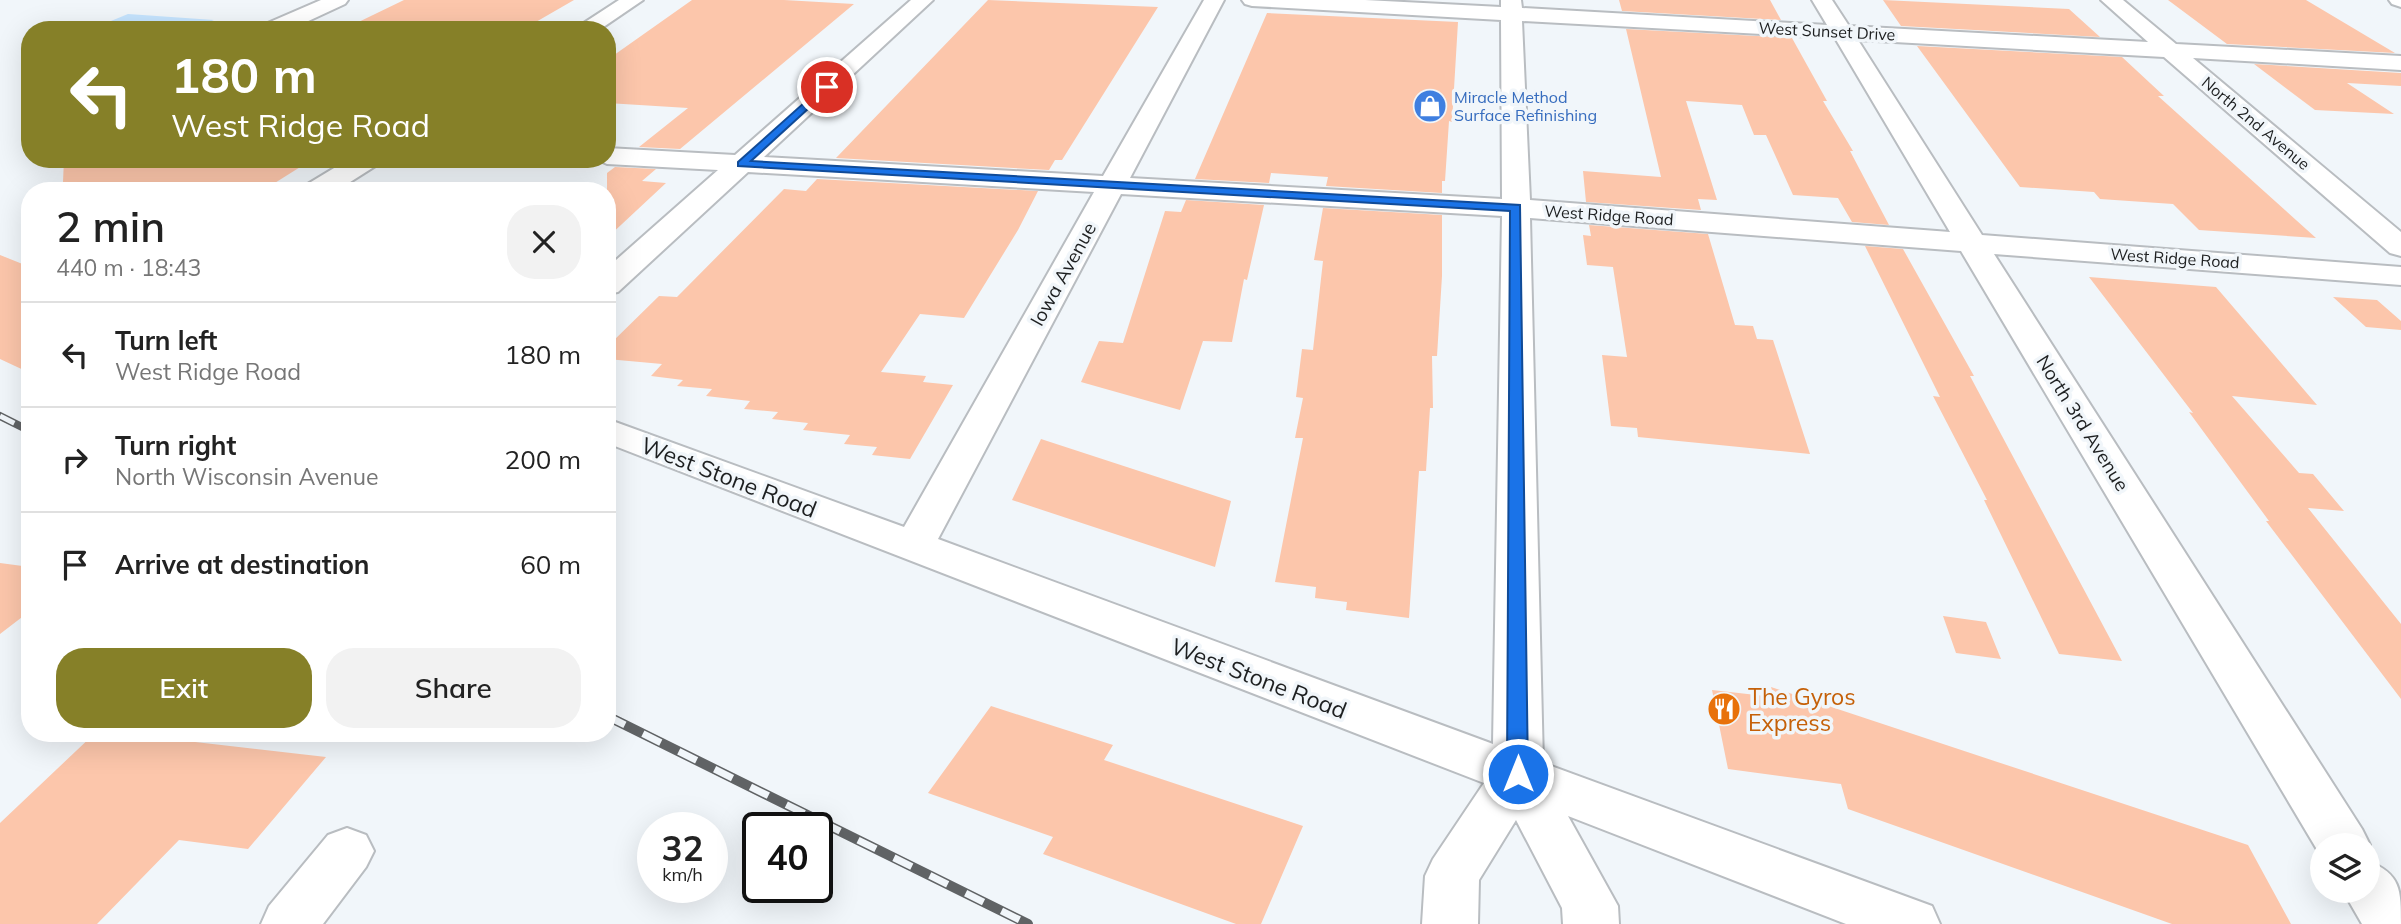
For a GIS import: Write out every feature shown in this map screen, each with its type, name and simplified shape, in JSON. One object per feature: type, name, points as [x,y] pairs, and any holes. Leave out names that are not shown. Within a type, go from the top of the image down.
[{"type":"street","points":[[291,21],[338,0]]},
{"type":"street","points":[[599,21],[633,0]]},
{"type":"street","points":[[616,277],[923,0]]},
{"type":"street","name":"Iowa Avenue","points":[[913,547],[1214,0]]},
{"type":"street","name":"West Sunset Drive","points":[[1252,0],[1511,7],[1842,32],[2401,63]]},
{"type":"street","name":"North 3rd Avenue","points":[[1822,0],[2336,833]]},
{"type":"street","name":"North 2nd Avenue","points":[[2111,0],[2401,247]]},
{"type":"street","points":[[1511,7],[1516,208],[1518,774],[1590,906],[1591,924]]},
{"type":"street","name":"West Ridge Road","points":[[616,157],[1516,208],[2401,276]]},
{"type":"street","points":[[331,182],[353,168]]},
{"type":"street","name":"West Stone Road","points":[[616,433],[1912,924]]},
{"type":"street","points":[[1450,924],[1452,876],[1518,774]]},
{"type":"street","points":[[289,924],[347,851]]},
{"type":"street","points":[[2379,903],[2392,924]]},
{"type":"shaded area","points":[[128,14],[214,20],[212,21],[111,21]]},
{"type":"building","points":[[404,0],[574,0],[538,21],[361,21]]},
{"type":"building","points":[[692,0],[784,0],[854,4],[680,149],[639,147],[688,108],[616,104],[616,54]]},
{"type":"building","points":[[988,0],[1158,7],[1062,160],[1055,160],[1049,170],[836,158]]},
{"type":"building","points":[[1619,0],[1770,0],[1781,20],[1622,11]]},
{"type":"building","points":[[1883,0],[2069,9],[2100,37],[1901,26]]},
{"type":"building","points":[[2168,0],[2306,0],[2395,53],[2227,44]]},
{"type":"building","points":[[1267,13],[1458,22],[1452,122],[1449,121],[1442,193],[1326,186],[1328,177],[1271,173],[1269,183],[1195,179]]},
{"type":"building","points":[[1626,29],[1792,38],[1827,101],[1823,101],[1853,151],[1850,151],[1889,225],[1852,222],[1838,198],[1793,195],[1766,135],[1754,135],[1742,105],[1686,101],[1717,200],[1698,199],[1701,210],[1586,202],[1583,171],[1661,177]]},
{"type":"building","points":[[1917,46],[2122,57],[2164,96],[2158,96],[2316,238],[2199,230],[2173,204],[2100,199],[2094,192],[2020,187]]},
{"type":"building","points":[[2254,64],[2401,73],[2401,86],[2347,83],[2394,114],[2315,110]]},
{"type":"building","points":[[616,167],[656,169],[642,181],[666,183],[616,230],[616,182],[607,182],[607,173]]},
{"type":"building","points":[[64,168],[299,168],[276,182],[63,182]]},
{"type":"building","points":[[817,179],[1038,191],[1018,230],[964,318],[920,314],[881,372],[926,376],[923,382],[953,385],[910,459],[872,455],[877,447],[844,444],[850,435],[803,430],[808,423],[772,419],[778,412],[744,409],[750,401],[706,396],[712,389],[677,386],[683,380],[651,376],[662,364],[616,360],[616,338],[659,296],[677,297],[784,189],[806,191]]},
{"type":"building","points":[[1186,200],[1264,205],[1247,280],[1244,279],[1232,342],[1203,341],[1180,410],[1081,382],[1099,341],[1123,343],[1165,211],[1181,212]]},
{"type":"building","points":[[1323,208],[1442,215],[1442,276],[1437,356],[1432,356],[1433,408],[1430,408],[1426,471],[1419,471],[1409,618],[1346,610],[1347,602],[1315,598],[1316,587],[1275,582],[1303,438],[1295,438],[1303,398],[1296,397],[1302,349],[1313,350],[1323,261],[1314,260]]},
{"type":"building","points":[[1589,225],[1708,234],[1735,325],[1753,326],[1757,339],[1773,340],[1810,454],[1638,437],[1637,428],[1611,426],[1602,355],[1627,357],[1613,267],[1587,265],[1583,235],[1591,236]]},
{"type":"building","points":[[1865,246],[1903,249],[1974,376],[1970,376],[2122,661],[2059,654],[1984,500],[1987,500],[1933,396],[1940,397]]},
{"type":"building","points":[[0,255],[21,263],[21,369],[0,359]]},
{"type":"building","points":[[2089,277],[2216,287],[2317,405],[2232,396],[2299,473],[2313,474],[2344,511],[2308,508],[2401,624],[2401,699],[2266,521],[2269,521],[2189,412],[2193,413]]},
{"type":"building","points":[[2333,297],[2377,300],[2401,321],[2401,330],[2366,327]]},
{"type":"building","points":[[1041,439],[1231,501],[1215,567],[1012,500]]},
{"type":"building","points":[[0,563],[21,566],[21,618],[0,634]]},
{"type":"building","points":[[1943,616],[1986,622],[2001,659],[1956,653]]},
{"type":"building","points":[[1771,687],[2248,845],[2291,924],[2172,924],[1848,809],[1841,784],[1728,769],[1712,690],[1774,697]]},
{"type":"building","points":[[991,706],[1113,745],[1104,760],[1303,826],[1261,924],[1236,924],[1043,854],[1053,837],[928,793]]},
{"type":"building","points":[[86,742],[195,742],[326,757],[248,849],[179,840],[97,924],[0,924],[0,823]]},
{"type":"railway","points":[[0,416],[21,426]]},
{"type":"railway","points":[[616,720],[1028,924]]},
{"type":"place","name":"Miracle Method Surface Refinishing","points":[[1430,106]]},
{"type":"place","name":"The Gyros Express","points":[[1724,709]]},
{"type":"route","points":[[827,87],[741,164],[1516,208],[1518,774]]}]
